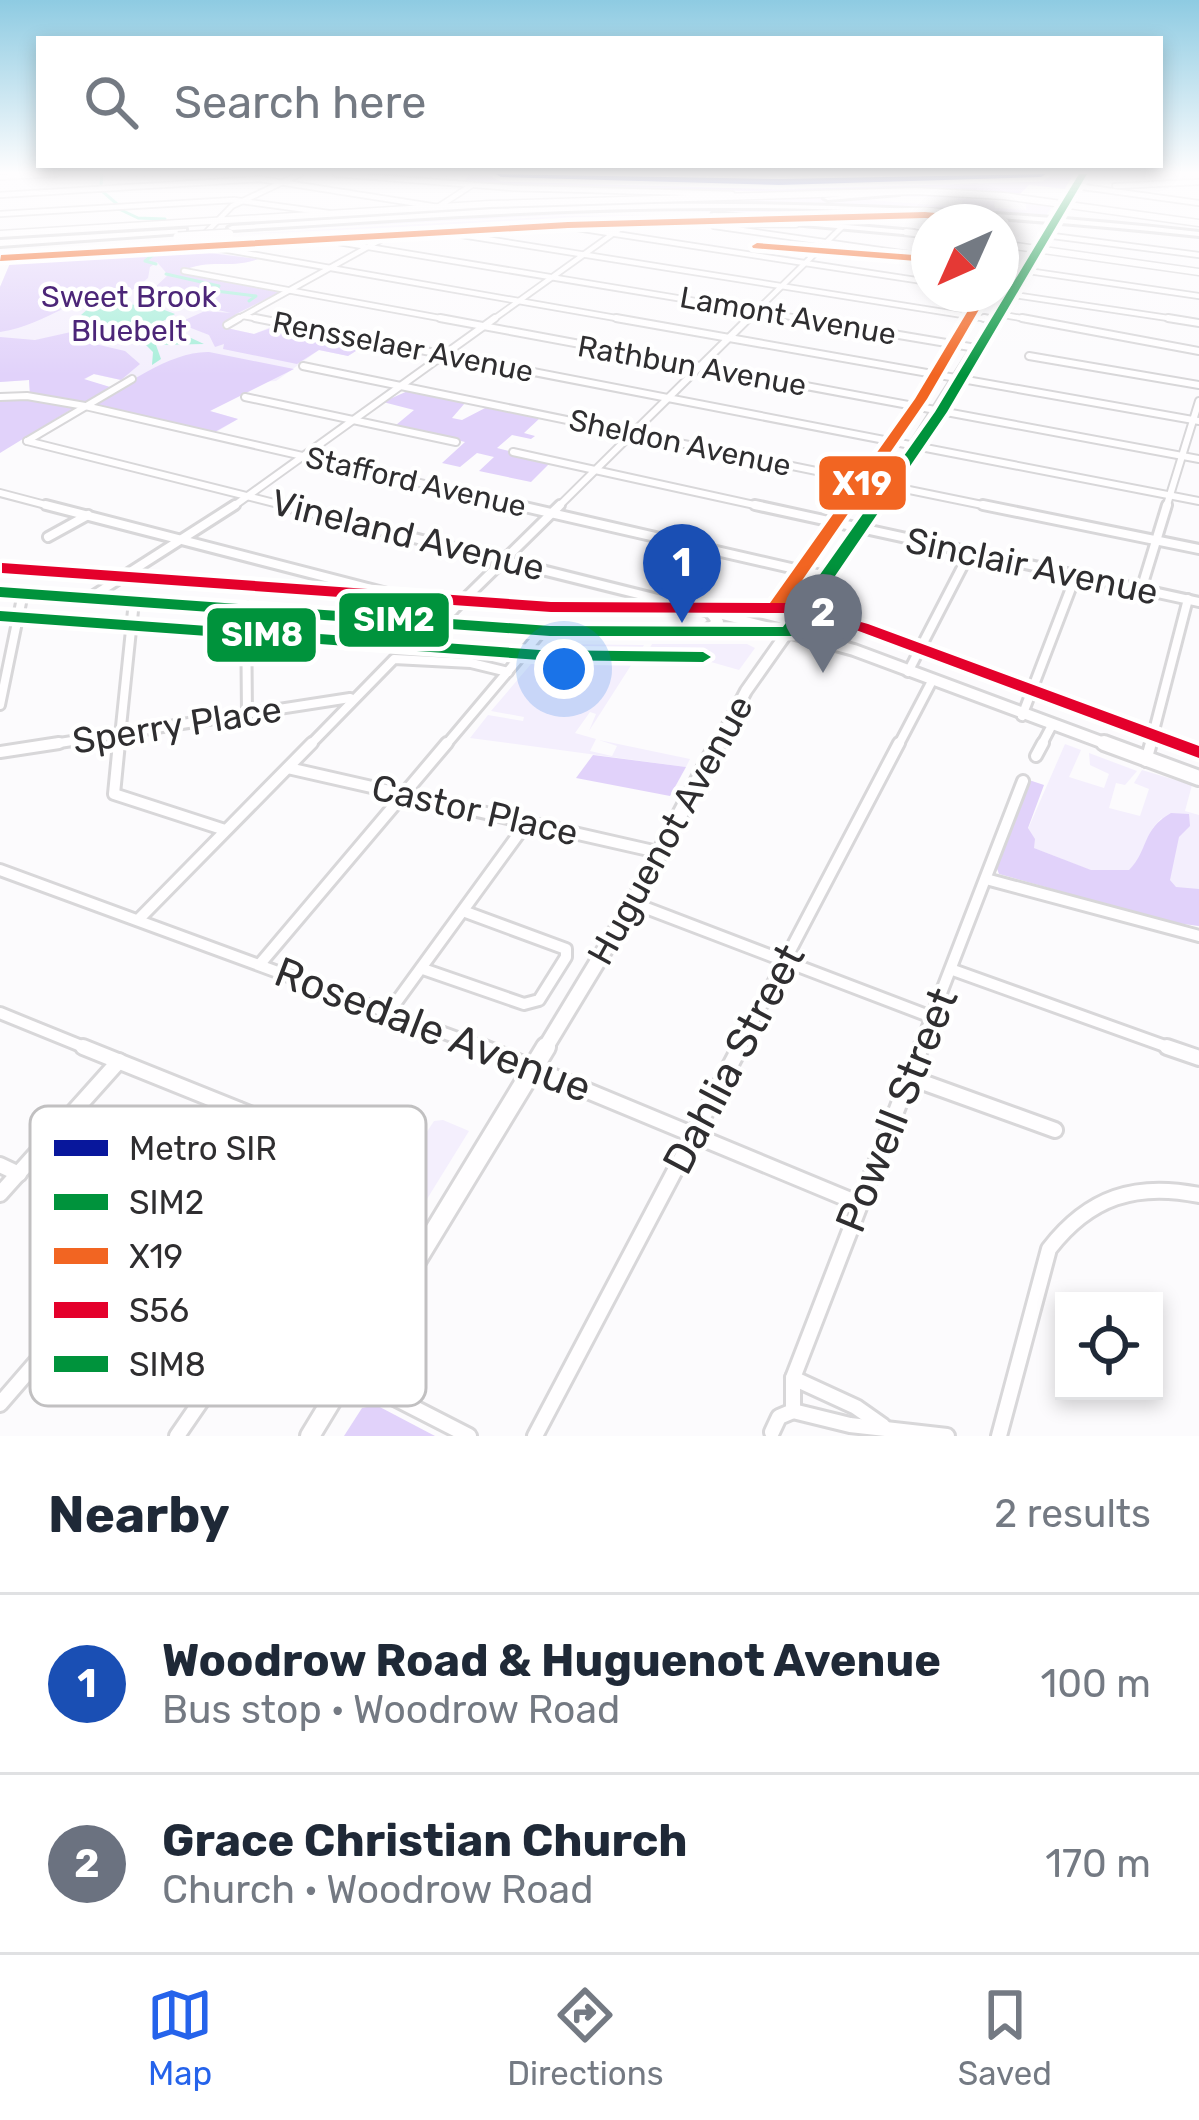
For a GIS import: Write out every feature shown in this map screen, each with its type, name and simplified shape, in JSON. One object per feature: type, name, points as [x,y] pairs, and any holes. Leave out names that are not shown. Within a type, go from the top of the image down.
[{"type":"main road","points":[[0,259],[269,241]]},
{"type":"main road","name":"Huguenot Avenue","points":[[1019,278],[1042,241]]},
{"type":"main road","points":[[1019,246],[1199,272]]},
{"type":"main road","name":"Huguenot Avenue","points":[[426,1246],[662,853],[746,691],[918,447],[998,312]]},
{"type":"main road","points":[[0,592],[542,631],[788,632],[854,650],[1051,727],[1199,778]]},
{"type":"main road","points":[[703,633],[718,622],[708,609]]},
{"type":"main road","name":"Huguenot Avenue","points":[[310,1436],[330,1406]]},
{"type":"street","points":[[193,246],[198,241]]},
{"type":"street","name":"Lamont Avenue","points":[[333,241],[976,348]]},
{"type":"street","points":[[227,325],[379,241]]},
{"type":"street","points":[[514,241],[1199,351]]},
{"type":"street","points":[[91,597],[186,540],[603,241]]},
{"type":"street","points":[[660,241],[911,279]]},
{"type":"street","points":[[823,241],[911,254]]},
{"type":"street","points":[[1097,241],[1199,255]]},
{"type":"street","points":[[442,621],[828,242]]},
{"type":"street","points":[[193,246],[1197,420]]},
{"type":"street","points":[[1019,270],[1199,296]]},
{"type":"street","name":"Rathbun Avenue","points":[[184,272],[1199,459]]},
{"type":"street","points":[[1019,296],[1199,323]]},
{"type":"street","name":"Rensselaer Avenue","points":[[243,316],[1199,501]]},
{"type":"street","points":[[1029,356],[1199,385]]},
{"type":"street","name":"Sheldon Avenue","points":[[303,366],[1199,549]]},
{"type":"street","points":[[85,406],[131,379]]},
{"type":"street","name":"Stafford Avenue","points":[[0,397],[85,406],[830,578]]},
{"type":"street","points":[[245,397],[456,442]]},
{"type":"street","points":[[1141,590],[1197,420],[1199,401]]},
{"type":"street","name":"Vineland Avenue","points":[[85,406],[27,441],[788,632]]},
{"type":"street","name":"Sinclair Avenue","points":[[513,452],[1193,601]]},
{"type":"street","points":[[0,493],[453,610]]},
{"type":"street","points":[[48,537],[88,515]]},
{"type":"street","points":[[908,672],[970,552]]},
{"type":"street","points":[[1022,716],[1076,575]]},
{"type":"street","points":[[0,705],[23,593]]},
{"type":"street","points":[[134,601],[115,794],[225,830]]},
{"type":"street","points":[[1146,761],[1193,601]]},
{"type":"street","points":[[246,608],[248,714]]},
{"type":"street","points":[[260,964],[542,631]]},
{"type":"street","points":[[138,920],[388,665],[405,658],[471,663],[508,672]]},
{"type":"street","name":"Dahlia Street","points":[[535,1436],[932,681]]},
{"type":"street","name":"Sperry Place","points":[[0,752],[353,697]]},
{"type":"street","points":[[1036,756],[1051,727]]},
{"type":"street","name":"Castor Place","points":[[288,768],[662,853]]},
{"type":"street","name":"Powell Street","points":[[793,1411],[793,1378],[1023,781]]},
{"type":"street","points":[[389,1012],[528,821]]},
{"type":"street","name":"Rosedale Avenue","points":[[0,870],[532,1065],[860,1204]]},
{"type":"street","points":[[986,879],[1199,936]]},
{"type":"street","points":[[633,903],[934,1018]]},
{"type":"street","points":[[423,969],[524,1004],[539,1000],[566,957],[566,949],[463,911]]},
{"type":"street","points":[[953,970],[1199,1058]]},
{"type":"street","points":[[0,1013],[228,1106]]},
{"type":"street","points":[[79,1106],[119,1061]]},
{"type":"street","points":[[911,1078],[1055,1130]]},
{"type":"street","points":[[0,1194],[30,1162]]},
{"type":"street","points":[[0,1165],[19,1174]]},
{"type":"street","points":[[999,1436],[1049,1249],[1059,1232],[1090,1204],[1126,1190],[1167,1187],[1199,1195]]},
{"type":"street","points":[[0,1404],[30,1370]]},
{"type":"street","points":[[793,1378],[856,1406],[883,1426]]},
{"type":"street","points":[[177,1436],[198,1406]]},
{"type":"street","points":[[410,1406],[469,1436]]},
{"type":"street","points":[[772,1432],[779,1417],[793,1411],[829,1425],[883,1426],[947,1436]]},
{"type":"green space","name":"Sweet Brook Bluebelt","points":[[200,248],[259,259],[200,265],[181,272],[280,292],[222,327],[254,334],[275,325],[367,344],[348,356],[319,350],[276,381],[233,396],[210,411],[238,419],[218,431],[136,378],[93,374],[84,380],[110,387],[85,402],[30,395],[29,380],[0,382],[0,287],[11,261]]},
{"type":"green space","points":[[548,644],[644,645],[589,731],[596,714],[590,712],[575,733],[596,739],[590,751],[612,756],[617,746],[599,740],[690,759],[686,767],[470,738],[488,715],[523,721],[524,717],[491,711]]},
{"type":"green space","points":[[652,644],[747,644],[755,648],[739,670],[697,658],[693,666],[645,656]]},
{"type":"green space","points":[[1065,744],[1081,750],[1069,777],[1104,788],[1109,774],[1090,765],[1089,753],[1137,771],[1125,785],[1116,783],[1109,808],[1140,816],[1149,789],[1134,783],[1142,770],[1192,785],[1185,811],[1199,815],[1199,926],[1169,922],[1162,818],[1129,870],[1090,870],[1034,848],[1028,829]]},
{"type":"green space","points":[[434,1121],[469,1131],[427,1199],[426,1133]]},
{"type":"shaded area","points":[[177,249],[258,259],[200,265],[181,272],[280,292],[236,314],[222,327],[254,334],[279,325],[367,344],[348,356],[319,350],[297,364],[223,349],[224,344],[215,347],[209,335],[178,323],[205,311],[231,313],[154,295],[153,289],[168,275],[157,262],[150,267],[148,278],[127,292],[0,332],[0,287],[11,261]]},
{"type":"shaded area","points":[[154,306],[175,314],[146,331],[176,331],[204,344],[156,345],[161,359],[152,365],[153,352],[142,341],[118,340],[114,328],[81,315],[89,308]]},
{"type":"shaded area","points":[[80,330],[97,333],[95,344],[125,351],[140,364],[121,380],[94,374],[84,379],[110,387],[85,402],[30,395],[29,380],[0,382],[0,337],[35,340]]},
{"type":"shaded area","points":[[209,352],[294,369],[210,411],[238,419],[213,433],[91,405],[163,363]]},
{"type":"shaded area","points":[[410,390],[465,403],[452,418],[462,420],[489,406],[540,418],[524,433],[535,436],[531,439],[512,435],[497,448],[551,462],[531,482],[479,471],[494,457],[477,453],[460,467],[442,463],[465,442],[396,425],[414,410],[383,402]]},
{"type":"shaded area","points":[[30,399],[75,407],[0,453],[0,400]]},
{"type":"shaded area","points":[[593,755],[686,767],[670,796],[576,778]]},
{"type":"shaded area","points":[[1029,780],[1044,785],[1028,828],[1034,848],[1091,870],[1129,870],[1161,820],[1171,813],[1189,814],[1190,826],[1179,837],[1170,880],[1176,887],[1199,889],[1199,926],[1169,922],[999,874],[996,866]]},
{"type":"shaded area","points":[[378,1406],[435,1436],[344,1436],[362,1408]]},
{"type":"waterway","points":[[156,264],[145,261],[157,252]]},
{"type":"waterway","points":[[166,274],[219,286],[216,291],[256,296],[249,301]]},
{"type":"transit line","name":"X19","points":[[1,258],[293,241]]},
{"type":"transit line","name":"SIM2","points":[[788,632],[941,412],[1043,241]]},
{"type":"transit line","name":"X19","points":[[757,246],[911,258]]},
{"type":"transit line","name":"X19","points":[[703,609],[775,608],[921,399],[972,312]]},
{"type":"transit line","name":"S56","points":[[2,568],[551,607],[792,608],[862,627],[1199,752]]},
{"type":"transit line","name":"SIM2","points":[[0,592],[550,631],[788,632]]},
{"type":"transit line","name":"SIM8","points":[[0,616],[540,655],[703,657]]},
{"type":"place","name":"Woodrow Road & Huguenot Avenue","points":[[682,623]]},
{"type":"place","name":"Grace Christian Church","points":[[823,673]]}]
